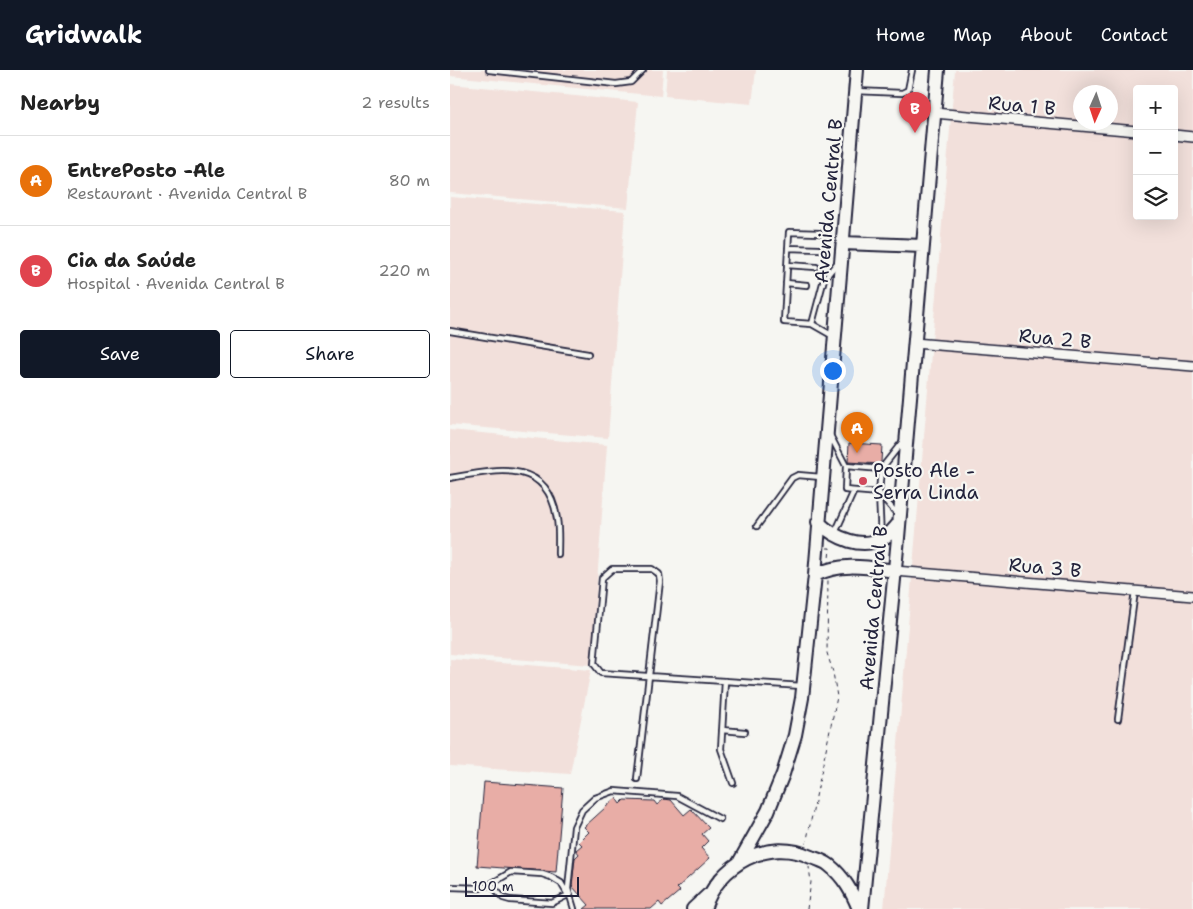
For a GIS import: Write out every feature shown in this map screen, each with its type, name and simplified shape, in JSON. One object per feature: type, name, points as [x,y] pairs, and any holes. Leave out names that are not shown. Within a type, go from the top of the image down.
[{"type":"main road","name":"Avenida Central B","points":[[704,909],[710,893],[718,881],[740,861],[770,806],[783,774],[796,730],[803,686],[814,575],[857,70]]},
{"type":"main road","name":"Avenida Central B","points":[[860,909],[895,571],[938,70]]},
{"type":"main road","points":[[843,243],[923,246]]},
{"type":"main road","points":[[818,522],[834,535],[849,541],[867,542],[887,536],[899,520]]},
{"type":"main road","points":[[814,575],[828,568],[840,566],[895,571]]},
{"type":"main road","name":"Avenida Central B","points":[[740,861],[770,851],[800,852],[828,864],[850,886],[860,909]]},
{"type":"main road","points":[[693,909],[710,893]]},
{"type":"street","name":"Rua 1 B","points":[[934,113],[1133,132]]},
{"type":"street","points":[[1178,135],[1193,137]]},
{"type":"street","name":"Rua 2 B","points":[[914,343],[1193,366]]},
{"type":"street","name":"Rua 3 B","points":[[895,571],[1193,596]]},
{"type":"lane","points":[[489,70],[616,84],[631,82],[643,70]]},
{"type":"lane","points":[[856,90],[902,93],[908,90],[912,70]]},
{"type":"lane","points":[[820,233],[789,232],[784,322],[812,324],[835,337]]},
{"type":"lane","points":[[788,248],[819,249]]},
{"type":"lane","points":[[812,324],[824,279],[842,258]]},
{"type":"lane","points":[[787,265],[816,267]]},
{"type":"lane","points":[[786,284],[807,285]]},
{"type":"lane","points":[[450,331],[588,354]]},
{"type":"lane","points":[[827,430],[846,466],[844,488],[848,491],[879,493],[899,520]]},
{"type":"lane","points":[[882,539],[879,493],[881,469],[907,436]]},
{"type":"lane","points":[[846,466],[881,469]]},
{"type":"lane","points":[[450,478],[498,470],[522,472],[540,482],[551,497],[558,520],[558,554]]},
{"type":"lane","points":[[757,526],[792,478],[798,475],[823,477]]},
{"type":"lane","points":[[834,535],[854,491]]},
{"type":"lane","points":[[637,779],[648,676],[660,581],[659,574],[652,570],[612,569],[602,578],[594,664],[601,673],[648,676],[803,686]]},
{"type":"lane","points":[[1118,719],[1135,591]]},
{"type":"lane","points":[[725,681],[721,754],[733,783]]},
{"type":"lane","points":[[722,730],[745,732]]},
{"type":"lane","points":[[568,895],[575,822],[582,810],[600,795],[614,791],[677,796],[720,819]]},
{"type":"lane","points":[[450,887],[475,889],[491,884],[508,872],[542,874],[556,880],[568,895],[574,909]]},
{"type":"lane","points":[[491,884],[503,898],[510,900],[552,903],[568,895]]},
{"type":"shaded area","points":[[450,70],[663,70],[661,96],[450,76]]},
{"type":"shaded area","points":[[667,70],[756,70],[752,104],[665,96]]},
{"type":"shaded area","points":[[955,70],[1193,70],[1193,909],[884,909]]},
{"type":"shaded area","points":[[450,84],[638,102],[628,208],[450,193]]},
{"type":"shaded area","points":[[450,197],[625,211],[608,438],[450,425]]},
{"type":"shaded area","points":[[450,430],[607,445],[591,665],[450,654]]},
{"type":"shaded area","points":[[450,659],[591,670],[570,774],[450,766]]},
{"type":"building","points":[[849,443],[882,445],[880,464],[848,462]]},
{"type":"building","points":[[484,782],[563,788],[556,872],[477,866]]},
{"type":"building","points":[[616,798],[620,804],[624,800],[654,801],[657,805],[664,799],[671,800],[684,815],[691,809],[709,828],[702,834],[708,841],[701,848],[710,858],[677,888],[680,891],[662,906],[659,902],[651,909],[584,909],[589,905],[572,886],[575,858],[579,854],[576,850],[582,845],[579,842],[589,832],[584,827]]},
{"type":"place","name":"Cia da Saúde","points":[[915,133]]},
{"type":"place","name":"EntrePosto -Ale","points":[[857,453]]},
{"type":"place","name":"Posto Ale - Serra Linda","points":[[863,481]]}]
